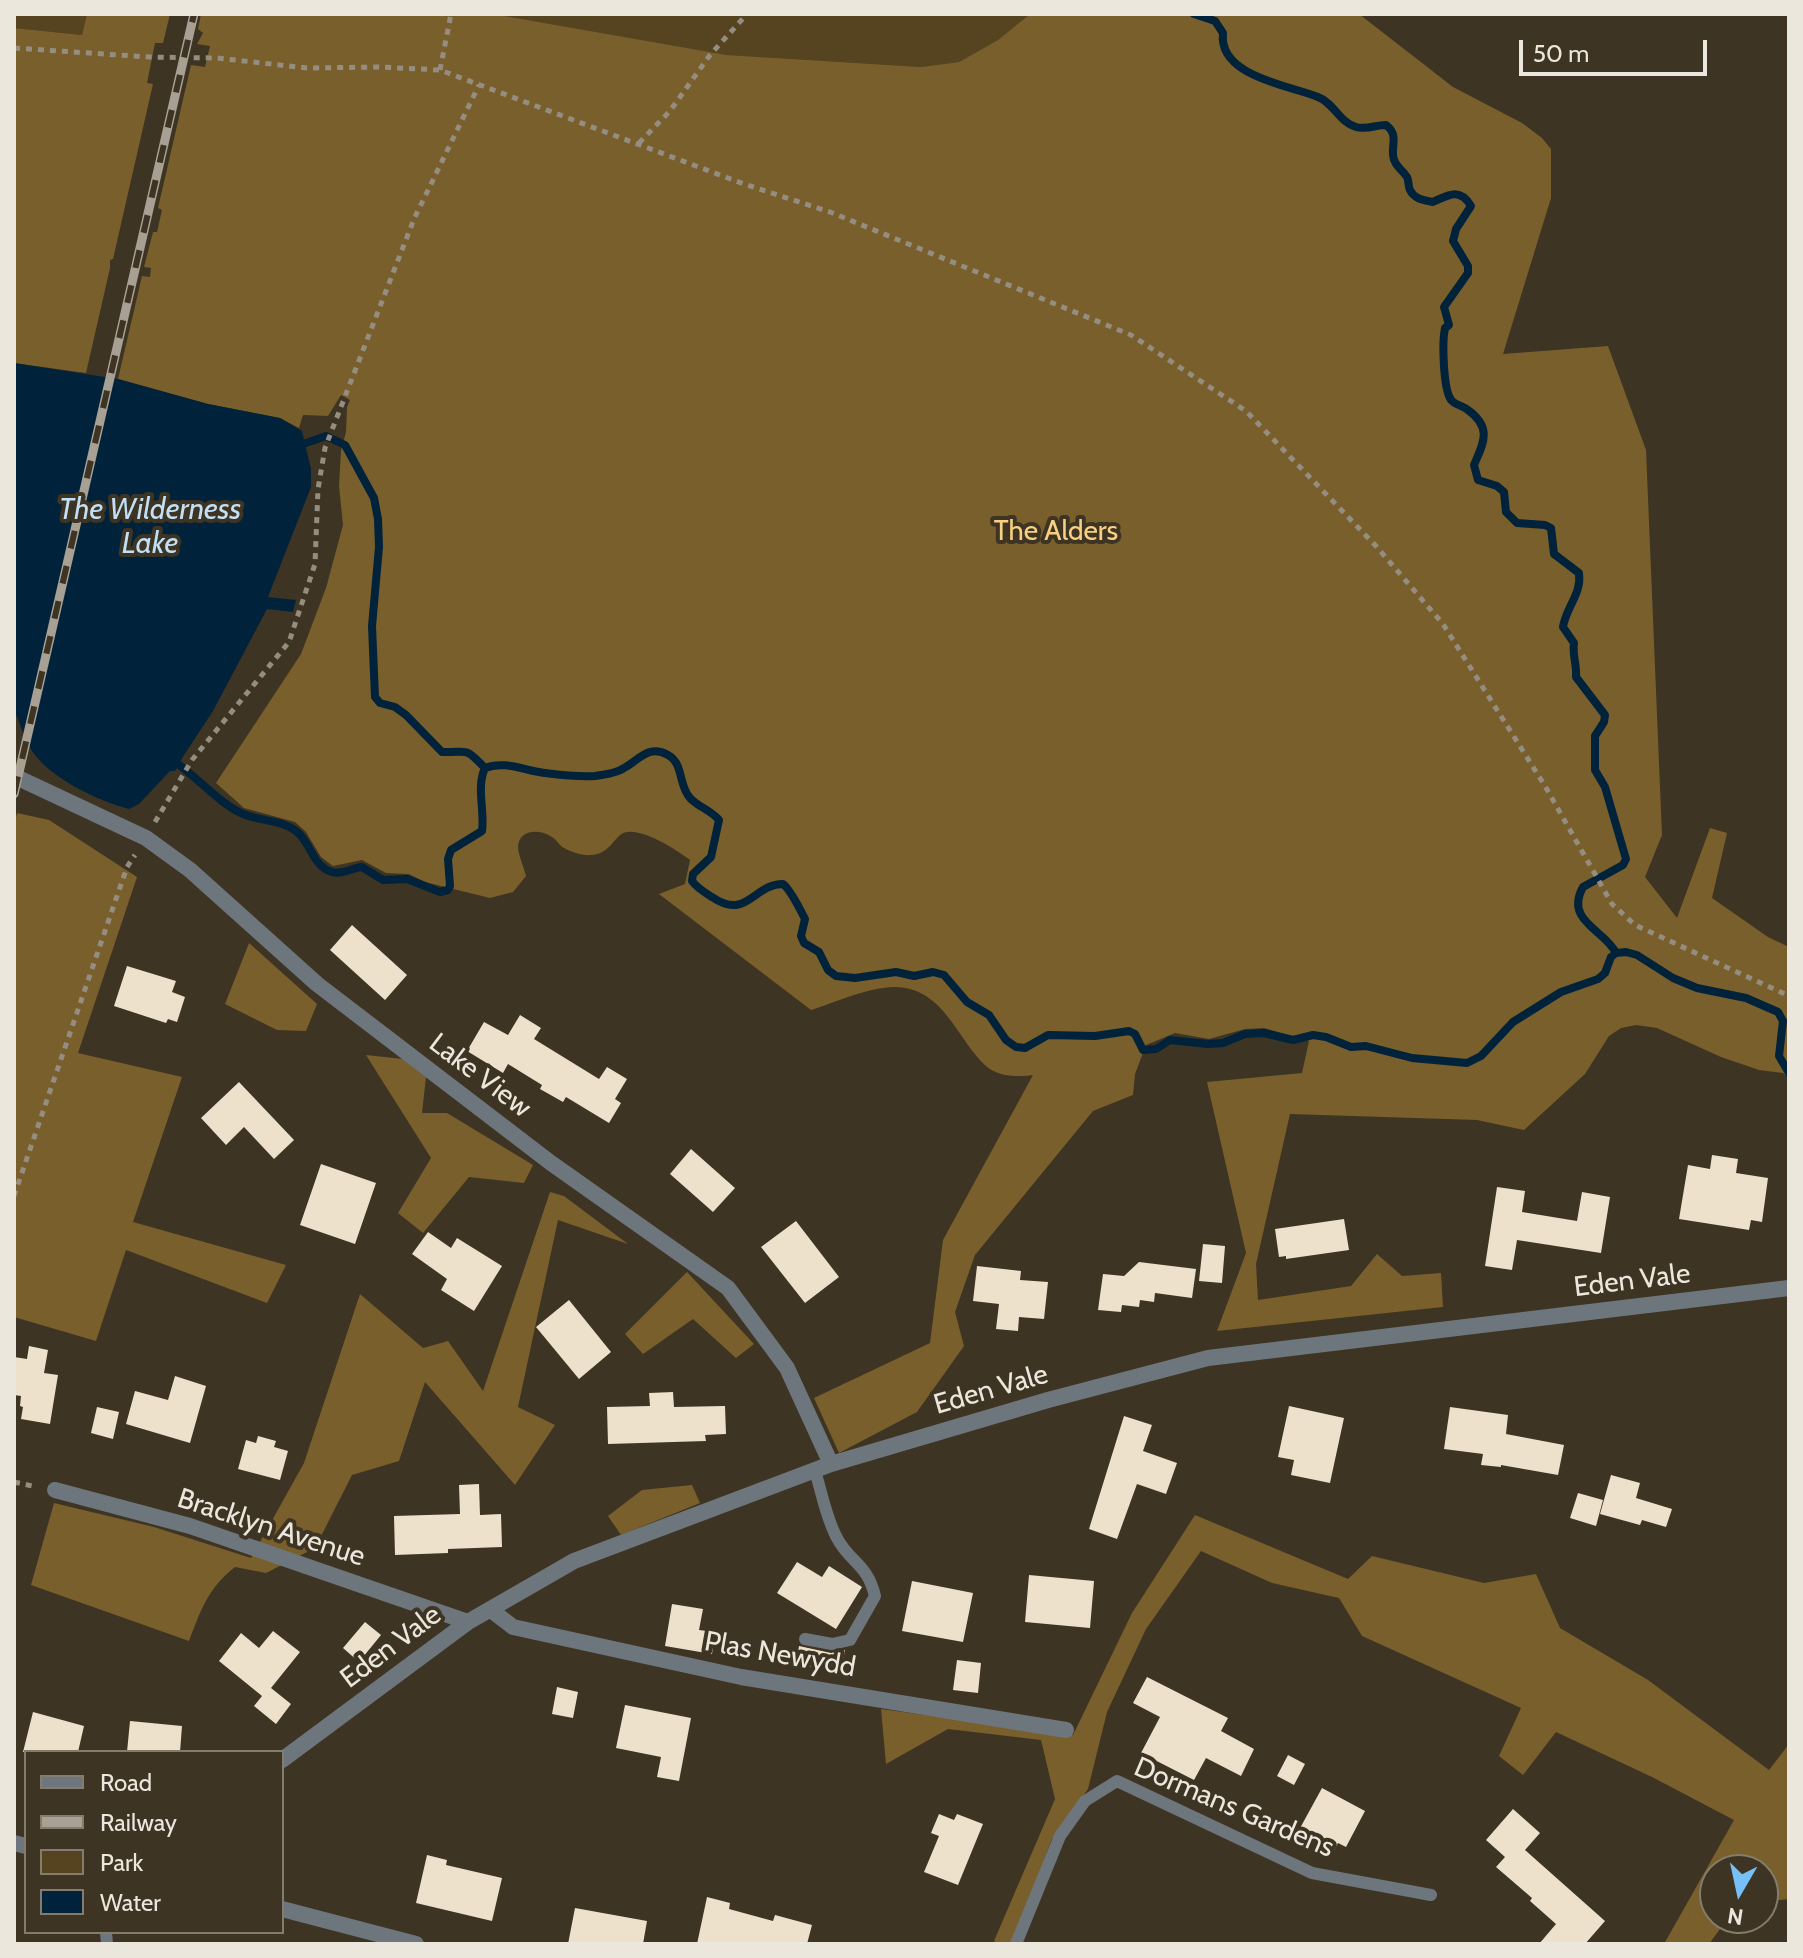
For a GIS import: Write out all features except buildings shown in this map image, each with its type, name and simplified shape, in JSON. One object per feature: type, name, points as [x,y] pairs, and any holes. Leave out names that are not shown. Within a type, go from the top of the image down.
[{"type":"street","name":"Lake View","points":[[14,776],[146,838],[190,870],[317,984],[551,1163],[728,1288],[787,1368],[831,1464]]},
{"type":"street","name":"Eden Vale","points":[[284,1759],[468,1622],[574,1561],[831,1464],[1048,1400],[1208,1358],[1789,1288]]},
{"type":"street","name":"Bracklyn Avenue","points":[[55,1490],[190,1526],[468,1622]]},
{"type":"street","name":"Plas Newydd","points":[[491,1610],[513,1627],[741,1677],[1066,1730]]},
{"type":"street","points":[[284,1910],[367,1937],[416,1944]]},
{"type":"lane","points":[[805,1639],[832,1644],[850,1640],[875,1596],[864,1568],[836,1538],[815,1471]]},
{"type":"lane","name":"Dormans Gardens","points":[[1016,1944],[1060,1836],[1085,1801],[1117,1781],[1312,1873],[1431,1895]]},
{"type":"path","points":[[440,70],[451,14]]},
{"type":"path","points":[[639,143],[670,111],[710,55],[747,14]]},
{"type":"path","points":[[14,48],[217,58],[307,68],[440,70],[744,184],[830,212],[1131,335],[1246,411],[1376,546],[1443,624],[1545,786],[1612,904],[1635,925],[1789,996]]},
{"type":"path","points":[[14,1196],[127,867],[179,778],[289,642],[315,564],[318,489],[325,448],[414,219],[479,85]]},
{"type":"green space","points":[[14,14],[87,14],[82,35],[14,28]]},
{"type":"green space","points":[[87,14],[170,14],[163,43],[155,43],[147,83],[153,84],[86,373],[14,363],[14,28],[82,35]]},
{"type":"green space","name":"The Alders","points":[[201,14],[493,14],[727,55],[921,67],[959,62],[998,40],[1030,14],[1359,14],[1453,87],[1522,123],[1551,149],[1551,198],[1503,354],[1608,346],[1646,450],[1662,835],[1645,877],[1677,918],[1710,828],[1727,833],[1712,898],[1768,937],[1789,947],[1789,1078],[1783,1073],[1759,1070],[1721,1057],[1657,1028],[1636,1025],[1621,1028],[1609,1036],[1585,1074],[1524,1130],[1477,1120],[1290,1114],[1256,1264],[1258,1300],[1351,1286],[1377,1254],[1402,1276],[1441,1273],[1443,1307],[1217,1331],[1246,1253],[1207,1082],[1302,1073],[1309,1041],[1264,1028],[1245,1029],[1209,1039],[1175,1033],[1146,1045],[1135,1074],[1133,1095],[1093,1111],[975,1255],[955,1312],[964,1346],[917,1412],[839,1453],[814,1398],[930,1343],[943,1240],[1033,1075],[1008,1075],[991,1070],[975,1055],[948,1016],[926,996],[912,990],[895,987],[874,989],[811,1010],[659,894],[685,884],[690,860],[644,834],[626,832],[603,851],[587,855],[564,848],[547,834],[526,834],[518,846],[526,876],[513,892],[490,898],[425,882],[409,874],[386,873],[362,860],[333,866],[321,857],[306,832],[295,822],[244,808],[216,783],[301,654],[326,588],[343,525],[339,486],[341,451],[350,400],[341,395],[328,416],[303,415],[299,428],[280,418],[208,404],[118,379],[142,276],[150,277],[151,268],[144,267],[153,232],[157,232],[162,210],[158,208],[191,65],[205,67],[210,46],[197,44],[203,33],[198,29]]},
{"type":"green space","points":[[493,14],[1030,14],[998,40],[959,62],[921,67],[727,55]]},
{"type":"green space","points":[[17,813],[49,820],[137,877],[78,1053],[182,1077],[133,1222],[286,1265],[267,1303],[126,1250],[96,1341],[14,1317],[14,827]]},
{"type":"green space","points":[[249,943],[317,1004],[306,1031],[277,1030],[225,1004]]},
{"type":"green space","points":[[366,1055],[403,1059],[426,1077],[422,1113],[447,1113],[533,1165],[524,1183],[469,1177],[423,1233],[398,1213],[431,1158]]},
{"type":"green space","points":[[550,1192],[564,1196],[628,1244],[558,1220],[518,1407],[555,1425],[515,1485],[425,1382],[399,1461],[352,1475],[315,1548],[266,1573],[235,1567],[212,1591],[189,1641],[31,1585],[54,1503],[154,1527],[251,1558],[304,1463],[360,1294],[423,1348],[448,1341],[483,1391]]},
{"type":"green space","points":[[687,1272],[754,1344],[736,1358],[693,1319],[643,1354],[625,1334]]},
{"type":"green space","points":[[692,1485],[700,1503],[621,1535],[608,1516],[642,1490]]},
{"type":"green space","points":[[1195,1515],[1348,1579],[1372,1556],[1484,1583],[1536,1574],[1560,1628],[1648,1680],[1769,1770],[1789,1744],[1789,1899],[1779,1900],[1779,1854],[1715,1854],[1734,1820],[1556,1732],[1523,1775],[1499,1756],[1521,1708],[1362,1636],[1339,1598],[1272,1583],[1201,1551],[1146,1629],[1107,1712],[1088,1789],[1052,1839],[1012,1944],[999,1944],[994,1941],[1055,1799],[1041,1740],[948,1729],[886,1764],[881,1709],[1073,1735],[1132,1613]]},
{"type":"green space","points":[[1699,1882],[1699,1934],[1716,1934],[1709,1944],[1664,1944]]},
{"type":"water","name":"The Wilderness Lake","points":[[14,363],[118,379],[208,404],[280,418],[302,431],[311,469],[311,487],[268,597],[296,600],[293,612],[267,609],[213,711],[175,771],[170,771],[139,804],[129,809],[89,794],[50,770],[32,751],[14,710]]},
{"type":"waterway","points":[[1194,14],[1215,21],[1223,33],[1224,48],[1243,69],[1257,77],[1324,100],[1350,125],[1364,128],[1386,125],[1390,128],[1395,162],[1407,177],[1414,195],[1433,202],[1454,194],[1463,196],[1471,206],[1456,229],[1453,241],[1468,266],[1468,273],[1444,307],[1449,325],[1445,328],[1444,344],[1447,388],[1452,401],[1481,423],[1483,443],[1474,465],[1478,480],[1497,486],[1504,492],[1506,512],[1517,523],[1551,528],[1554,554],[1579,573],[1576,594],[1563,627],[1574,643],[1576,677],[1605,715],[1595,736],[1595,770],[1605,787],[1626,859],[1623,865],[1583,887],[1579,908],[1582,917],[1616,953]]},
{"type":"waterway","points":[[306,443],[326,436],[345,445],[374,498],[379,547],[372,626],[375,697],[380,703],[395,707],[406,715],[442,752],[466,752],[485,768]]},
{"type":"waterway","points":[[485,768],[507,766],[551,774],[595,776],[621,770],[649,752],[668,755],[679,769],[686,793],[719,820],[711,857],[693,874],[692,881],[698,888],[724,903],[734,905],[749,900],[764,889],[783,884],[805,919],[801,936],[804,943],[819,952],[828,970],[836,976],[855,978],[896,972],[914,976],[933,972],[944,975],[967,1002],[989,1015],[1006,1040],[1016,1047],[1025,1048],[1048,1035],[1095,1036],[1129,1031],[1135,1034],[1143,1050],[1156,1049],[1170,1040],[1223,1043],[1245,1034],[1264,1033],[1293,1040],[1313,1035],[1351,1047],[1366,1046],[1412,1058],[1467,1063],[1481,1056],[1513,1022],[1561,992],[1598,979],[1605,973],[1611,957],[1626,952],[1697,988],[1746,998],[1778,1012],[1783,1021],[1779,1056],[1789,1073]]},
{"type":"waterway","points":[[179,765],[234,809],[296,831],[325,869],[340,873],[362,867],[383,880],[407,879],[440,892],[448,890],[450,886],[448,859],[451,850],[482,831],[481,783],[485,768]]},
{"type":"railway","points":[[14,794],[194,14]]}]
